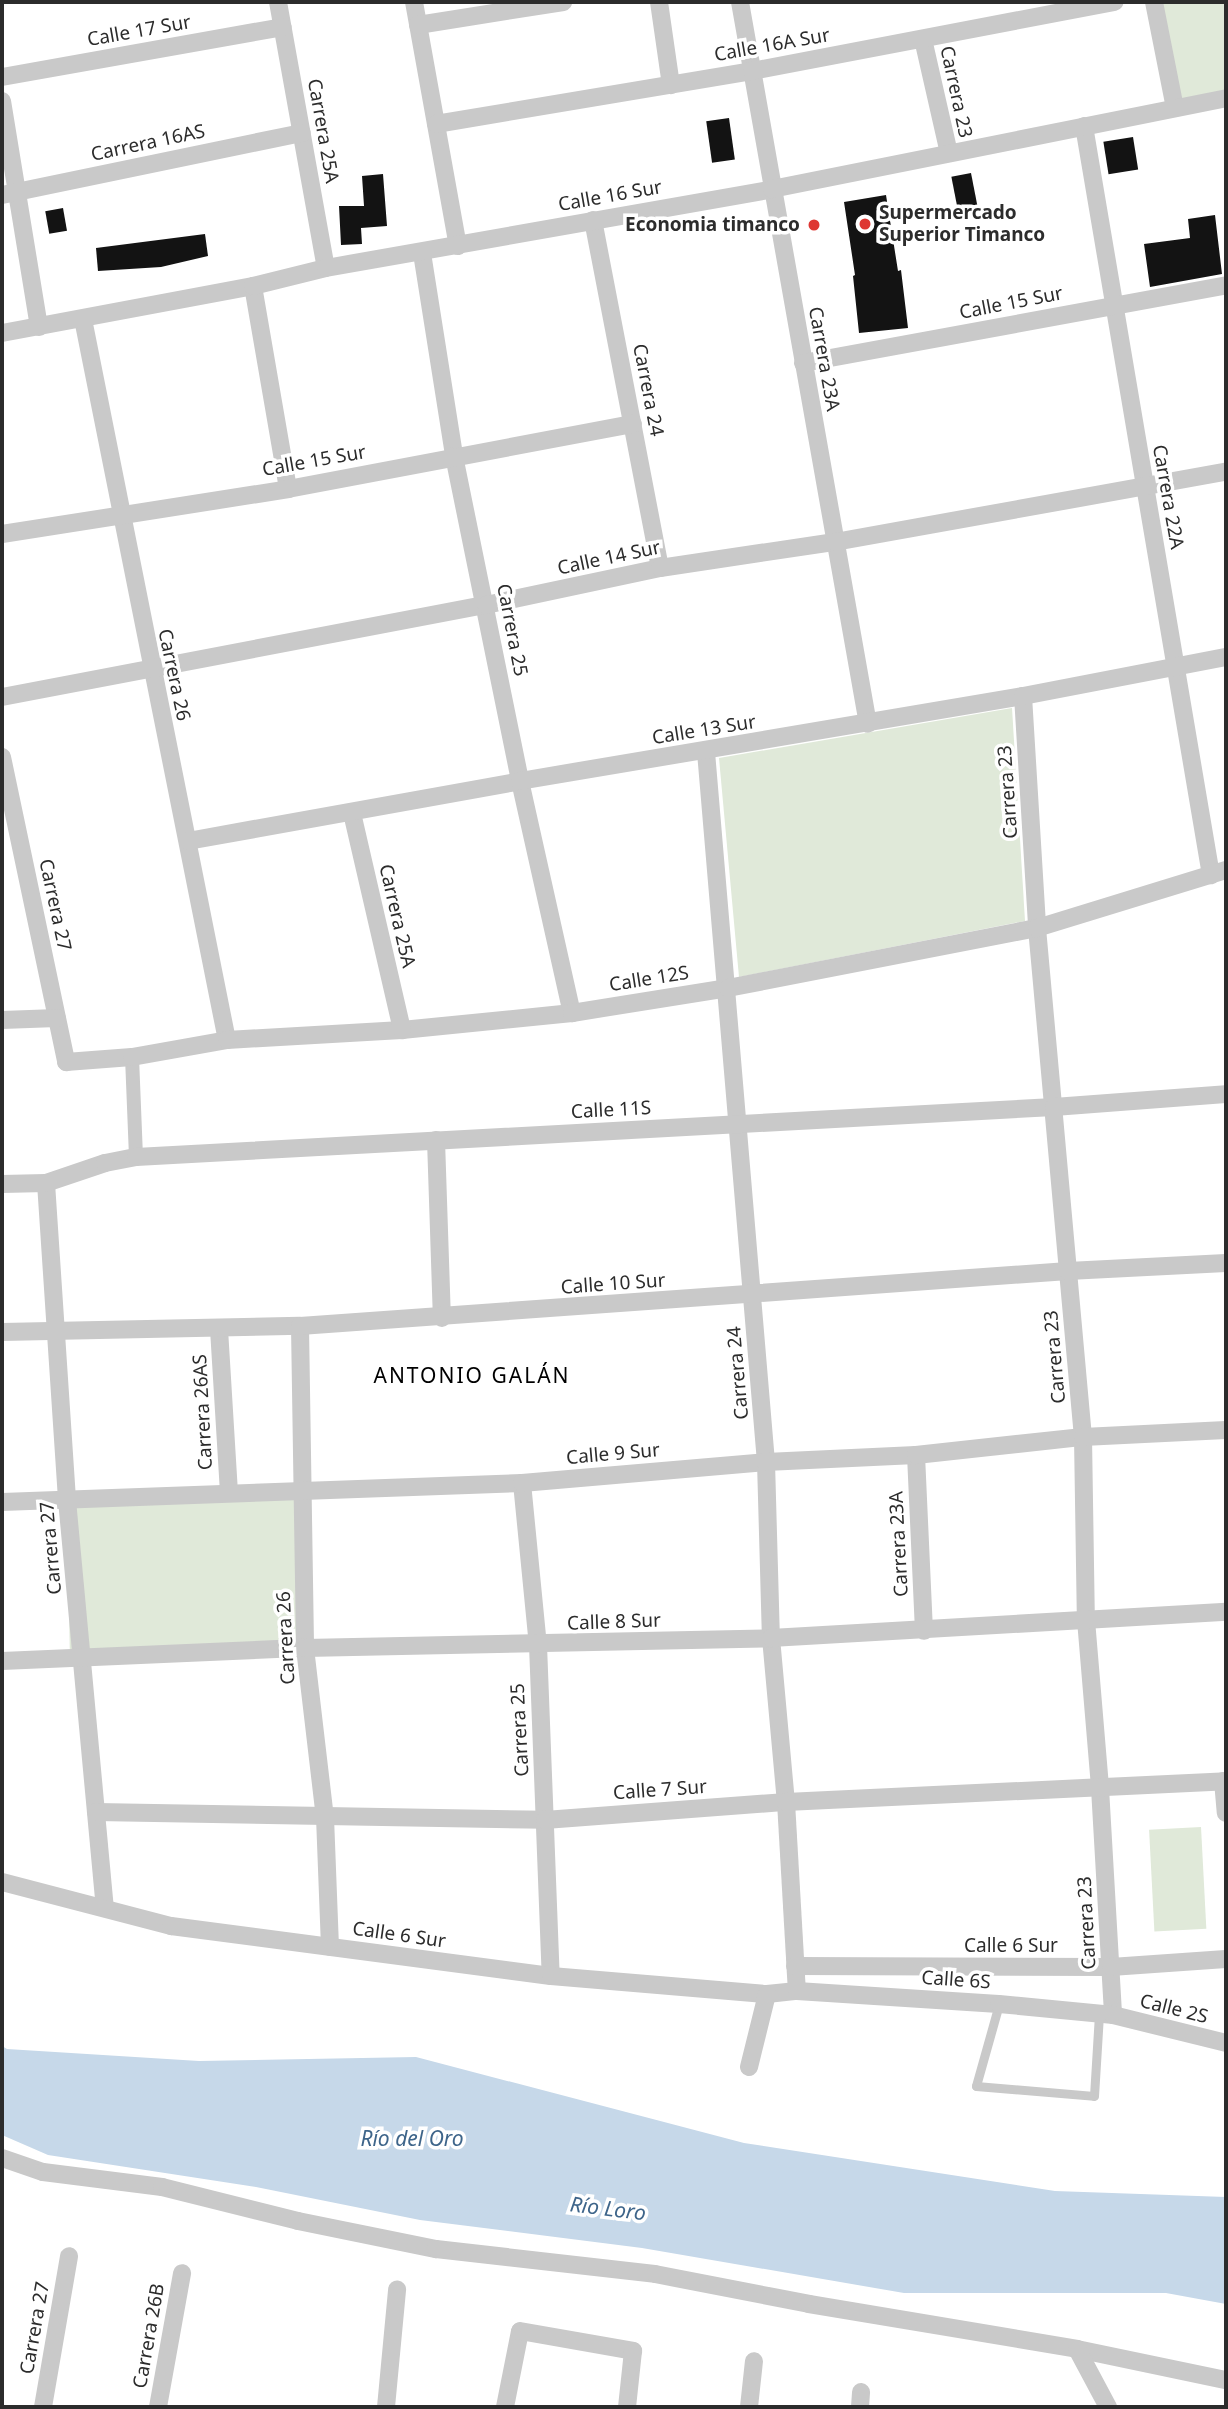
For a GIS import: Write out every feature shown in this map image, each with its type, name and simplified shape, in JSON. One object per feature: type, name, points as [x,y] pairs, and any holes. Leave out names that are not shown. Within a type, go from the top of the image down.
[{"type":"street","name":"Carrera 25A","points":[[278,2],[326,268]]},
{"type":"street","points":[[414,2],[458,246]]},
{"type":"street","points":[[418,25],[563,2]]},
{"type":"street","points":[[659,2],[671,85]]},
{"type":"street","name":"Carrera 23A","points":[[740,2],[867,724]]},
{"type":"street","name":"Calle 16A Sur","points":[[436,124],[752,71],[923,39],[1074,5],[1115,2]]},
{"type":"street","points":[[1154,2],[1175,108]]},
{"type":"street","name":"Calle 17 Sur","points":[[2,77],[283,27]]},
{"type":"street","name":"Carrera 23","points":[[923,39],[948,153]]},
{"type":"street","name":"Calle 16 Sur","points":[[2,333],[253,286],[326,268],[772,189],[1226,98]]},
{"type":"street","points":[[2,101],[9,194],[39,327]]},
{"type":"street","name":"Carrera 22A","points":[[1084,125],[1176,667],[1219,872]]},
{"type":"street","name":"Carrera 16AS","points":[[9,194],[302,133]]},
{"type":"street","name":"Carrera 24","points":[[593,220],[660,568]]},
{"type":"street","name":"Carrera 25","points":[[422,253],[454,456],[520,781],[572,1013]]},
{"type":"street","name":"Calle 15 Sur","points":[[803,363],[1226,285]]},
{"type":"street","points":[[253,286],[288,489]]},
{"type":"street","name":"Carrera 26","points":[[83,318],[227,1040]]},
{"type":"street","name":"Calle 15 Sur","points":[[2,534],[121,513],[288,489],[633,424]]},
{"type":"street","name":"Calle 14 Sur","points":[[2,697],[486,605],[660,568],[835,542],[1226,472]]},
{"type":"street","name":"Calle 13 Sur","points":[[188,841],[520,781],[867,724],[1226,657]]},
{"type":"street","name":"Carrera 23","points":[[1023,696],[1038,928],[1083,1437],[1086,1620],[1111,1967],[1106,2015]]},
{"type":"street","name":"Carrera 24","points":[[706,752],[766,1462],[771,1638],[786,1801],[796,1991]]},
{"type":"street","name":"Carrera 27","points":[[2,757],[66,1062]]},
{"type":"street","name":"Carrera 25A","points":[[352,813],[402,1030]]},
{"type":"street","name":"Calle 12S","points":[[66,1062],[132,1057],[227,1040],[402,1030],[572,1013],[728,988],[1038,928],[1219,872]]},
{"type":"street","points":[[2,1020],[57,1018]]},
{"type":"street","points":[[132,1057],[136,1157]]},
{"type":"street","name":"Calle 11S","points":[[2,1184],[46,1183],[105,1163],[136,1157],[1054,1107],[1226,1094]]},
{"type":"street","points":[[436,1140],[442,1318]]},
{"type":"street","name":"Carrera 27","points":[[46,1183],[58,1330],[67,1500],[105,1908]]},
{"type":"street","name":"Calle 10 Sur","points":[[2,1332],[219,1329],[442,1318],[1068,1271],[1226,1263]]},
{"type":"street","name":"Carrera 26","points":[[300,1326],[305,1648],[325,1817],[330,1947]]},
{"type":"street","name":"Carrera 26AS","points":[[219,1329],[229,1493]]},
{"type":"street","name":"Calle 9 Sur","points":[[2,1503],[522,1483],[766,1462],[916,1455],[1083,1437],[1226,1430]]},
{"type":"street","name":"Carrera 23A","points":[[916,1455],[925,1631]]},
{"type":"street","name":"Carrera 25","points":[[522,1483],[538,1645],[551,1976]]},
{"type":"street","name":"Calle 8 Sur","points":[[2,1661],[305,1648],[771,1638],[1226,1612]]},
{"type":"street","points":[[1225,1781],[1226,1813]]},
{"type":"street","name":"Calle 7 Sur","points":[[96,1812],[545,1820],[786,1801],[1225,1781]]},
{"type":"street","name":"Calle 6 Sur","points":[[2,1882],[170,1926],[551,1976],[768,1994],[796,1991]]},
{"type":"street","name":"Calle 6 Sur","points":[[795,1966],[1111,1967],[1226,1959]]},
{"type":"street","name":"Calle 6S","points":[[796,1991],[999,2004],[1106,2015]]},
{"type":"street","points":[[749,2067],[768,1994]]},
{"type":"street","name":"Calle 2S","points":[[1106,2015],[1226,2043]]},
{"type":"street","points":[[2,2158],[43,2172],[162,2188],[299,2221],[436,2249],[655,2274],[810,2304],[1077,2348],[1226,2380]]},
{"type":"street","name":"Carrera 27","points":[[43,2407],[69,2256]]},
{"type":"street","name":"Carrera 26B","points":[[158,2407],[182,2273]]},
{"type":"street","points":[[386,2407],[397,2290]]},
{"type":"street","points":[[505,2407],[520,2331],[633,2351],[627,2407]]},
{"type":"street","points":[[1077,2348],[1108,2407]]},
{"type":"street","points":[[748,2407],[754,2361]]},
{"type":"lane","points":[[999,2004],[976,2086],[1094,2095],[1106,2015]]},
{"type":"green space","points":[[1161,2],[1226,2],[1226,92],[1176,102]]},
{"type":"green space","points":[[1012,708],[1025,921],[739,977],[719,758]]},
{"type":"green space","points":[[302,1490],[305,1648],[70,1652],[67,1494]]},
{"type":"green space","points":[[1201,1827],[1206,1929],[1154,1932],[1149,1830]]},
{"type":"water","name":"Río del Oro","points":[[2,2046],[7,2049],[199,2061],[416,2057],[744,2143],[1055,2191],[1226,2197],[1226,2304],[1166,2293],[904,2293],[642,2248],[420,2220],[256,2187],[48,2155],[2,2135]]},
{"type":"building","points":[[729,118],[735,160],[712,163],[706,121]]},
{"type":"building","points":[[1133,137],[1138,170],[1109,174],[1103,142]]},
{"type":"building","points":[[971,173],[978,210],[959,214],[951,177]]},
{"type":"building","points":[[383,174],[387,226],[361,228],[362,244],[341,245],[339,206],[364,206],[362,176]]},
{"type":"building","points":[[886,195],[898,271],[901,270],[908,328],[859,333],[855,275],[844,202]]},
{"type":"building","points":[[63,208],[67,231],[49,234],[45,211]]},
{"type":"building","points":[[1215,215],[1222,274],[1150,287],[1144,244],[1190,238],[1188,219]]},
{"type":"building","points":[[205,234],[208,256],[161,267],[98,271],[96,248]]},
{"type":"place","name":"Supermercado Superior Timanco","points":[[865,224]]},
{"type":"place","name":"Economia timanco","points":[[814,225]]},
{"type":"district","name":"ANTONIO GALÁN","points":[[472,1375]]},
{"type":"water label","name":"Río Loro","points":[[608,2208]]}]
